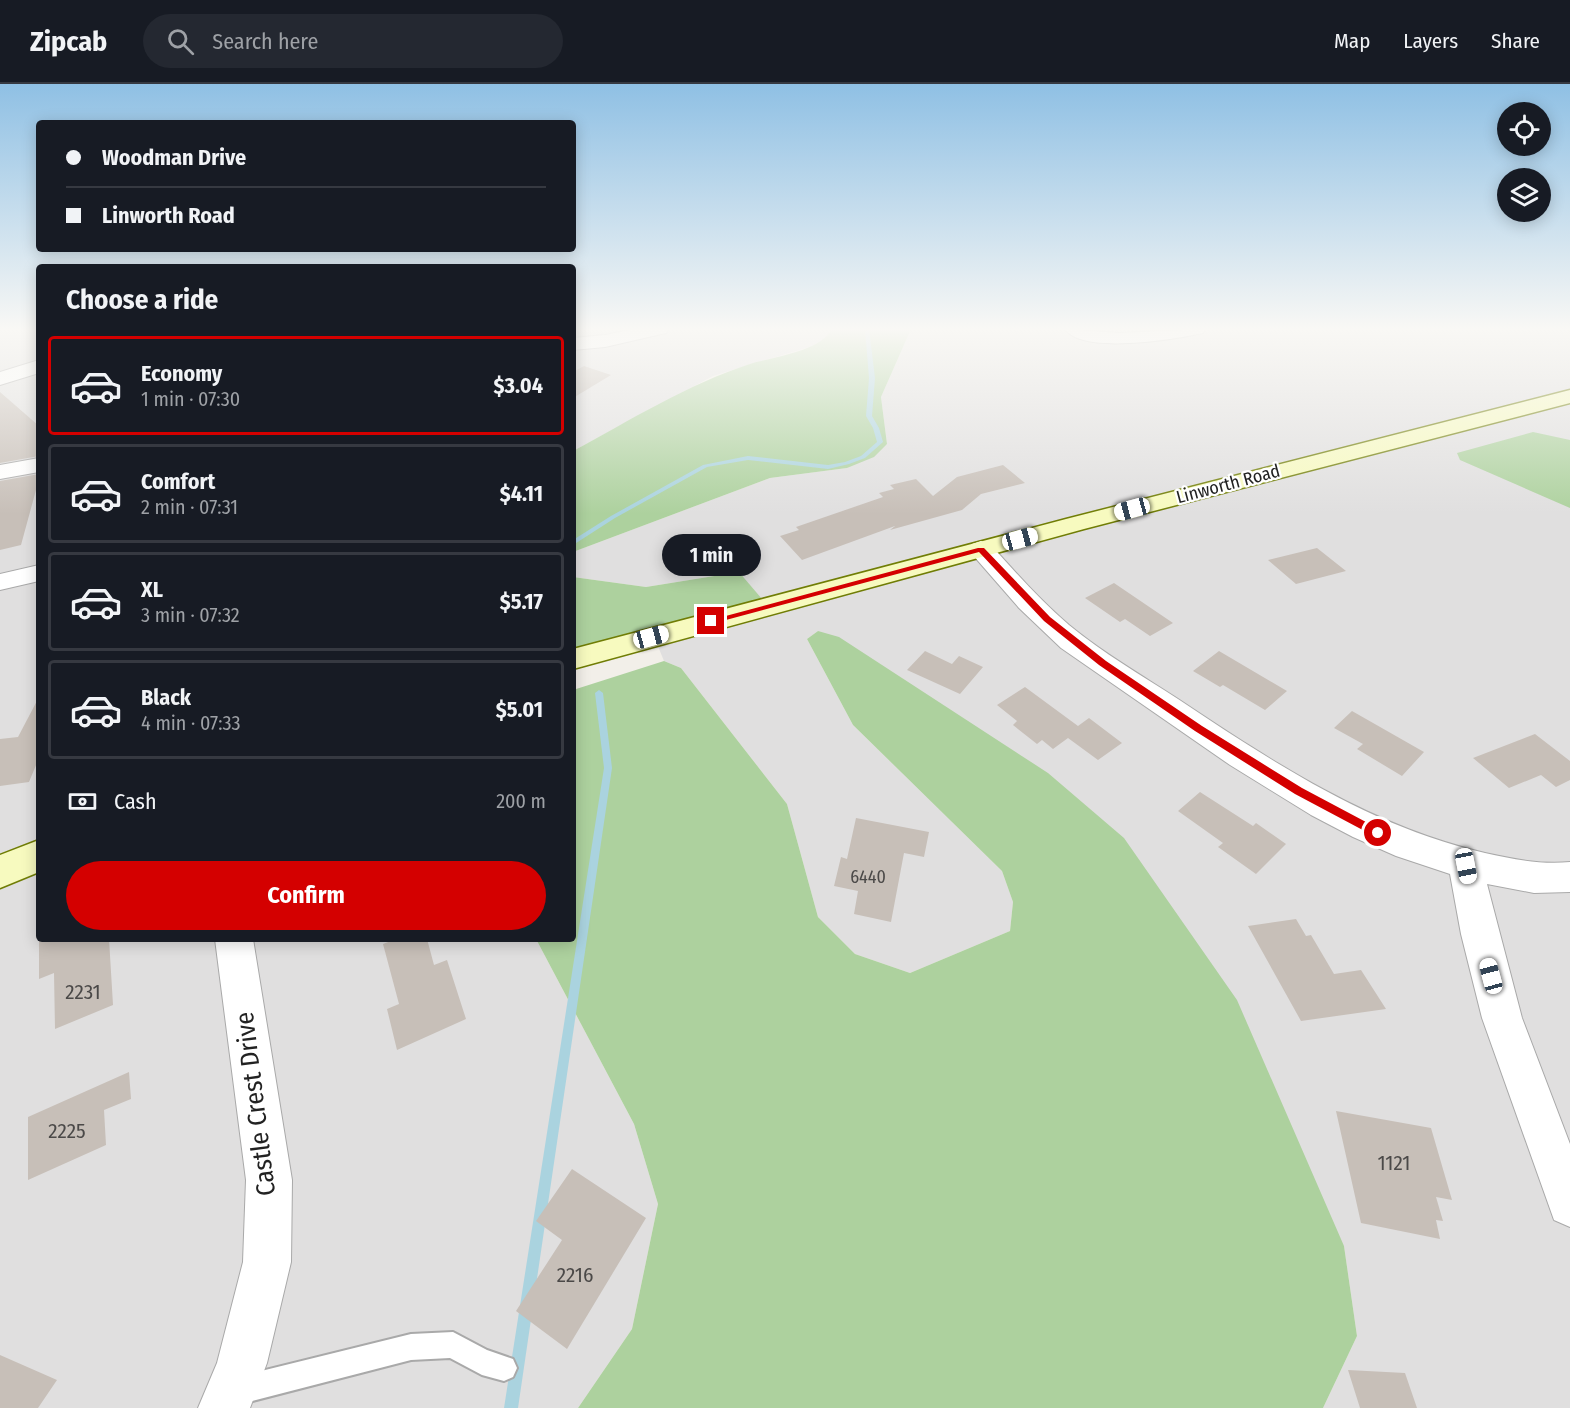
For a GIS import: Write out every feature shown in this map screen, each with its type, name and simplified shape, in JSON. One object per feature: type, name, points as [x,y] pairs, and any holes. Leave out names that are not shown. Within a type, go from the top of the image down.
[{"type":"main road","name":"Linworth Road","points":[[576,658],[981,549],[1570,396]]},
{"type":"main road","points":[[0,872],[36,856]]},
{"type":"street","points":[[0,472],[36,466]]},
{"type":"street","points":[[981,549],[1061,633],[1198,728],[1341,815],[1396,842],[1466,866],[1524,876],[1560,879],[1570,877]]},
{"type":"street","points":[[0,582],[36,574]]},
{"type":"street","points":[[1466,866],[1480,934],[1502,1017],[1570,1204]]},
{"type":"street","name":"Castle Crest Drive","points":[[227,1400],[242,1363],[267,1262],[269,1180],[234,942]]},
{"type":"lane","points":[[227,1400],[411,1347],[453,1345],[482,1362],[504,1368]]},
{"type":"shaded area","points":[[0,391],[36,391],[36,942],[538,942],[634,1124],[658,1204],[632,1329],[578,1408],[0,1408]]},
{"type":"shaded area","points":[[576,391],[685,391],[576,449]]},
{"type":"shaded area","points":[[884,391],[1570,391],[1570,1408],[1323,1408],[1357,1336],[1344,1246],[818,631],[807,639],[853,725],[1002,871],[1013,902],[1010,931],[910,973],[855,954],[818,917],[787,804],[681,668],[664,661],[651,629],[761,599],[739,572],[646,587],[576,577],[576,551],[770,478],[847,468],[887,444],[881,397]]},
{"type":"green space","points":[[884,391],[881,397],[887,444],[874,457],[847,468],[770,478],[576,551],[576,449],[682,392]]},
{"type":"green space","points":[[1533,432],[1570,440],[1570,508],[1460,460],[1457,453]]},
{"type":"green space","points":[[739,572],[762,599],[576,649],[576,577],[646,587]]},
{"type":"green space","points":[[818,631],[839,637],[1048,773],[1124,838],[1237,1000],[1344,1246],[1357,1336],[1323,1408],[578,1408],[632,1329],[658,1204],[634,1124],[538,942],[576,942],[576,689],[664,661],[681,668],[787,804],[818,917],[855,954],[910,973],[1010,931],[1013,902],[1002,871],[853,725],[807,639]]},
{"type":"building","points":[[576,391],[585,391],[576,396]]},
{"type":"building","points":[[0,392],[36,423],[36,457],[0,463]]},
{"type":"building","points":[[1003,465],[1025,483],[981,494],[962,510],[890,530],[895,526],[802,560],[780,536],[799,530],[796,527],[883,497],[879,493],[894,489],[890,485],[916,479],[933,496],[957,477]]},
{"type":"building","points":[[36,475],[36,490],[21,545],[0,550],[0,481]]},
{"type":"building","points":[[1317,548],[1346,571],[1296,584],[1268,560]]},
{"type":"building","points":[[1114,583],[1173,623],[1150,636],[1125,619],[1120,622],[1085,598]]},
{"type":"building","points":[[925,651],[952,664],[959,656],[983,667],[960,694],[907,670]]},
{"type":"building","points":[[1219,651],[1287,691],[1265,710],[1223,685],[1220,687],[1193,671]]},
{"type":"building","points":[[1025,687],[1078,726],[1089,718],[1122,743],[1098,760],[1068,738],[1053,749],[1042,740],[1037,744],[1013,725],[1017,721],[997,705]]},
{"type":"building","points":[[36,703],[36,765],[29,782],[0,786],[0,739],[18,737]]},
{"type":"building","points":[[1352,711],[1424,752],[1402,776],[1357,749],[1363,744],[1334,728]]},
{"type":"building","points":[[1535,734],[1570,761],[1570,780],[1556,787],[1541,775],[1509,788],[1473,758]]},
{"type":"building","points":[[1200,792],[1253,826],[1256,823],[1286,844],[1256,874],[1218,847],[1223,843],[1178,811]]},
{"type":"building","points":[[856,818],[929,832],[924,857],[904,853],[891,922],[854,914],[858,891],[834,886],[841,857],[847,859]]},
{"type":"building","points":[[1296,919],[1306,936],[1311,935],[1334,974],[1361,970],[1386,1009],[1301,1021],[1248,926]]},
{"type":"building","points":[[39,942],[109,942],[113,1005],[55,1029],[54,973],[39,979]]},
{"type":"building","points":[[428,942],[434,965],[447,960],[466,1019],[397,1050],[387,1009],[399,1004],[383,944]]},
{"type":"building","points":[[129,1072],[131,1099],[104,1110],[106,1145],[28,1180],[28,1117]]},
{"type":"building","points":[[1336,1111],[1431,1128],[1452,1200],[1436,1197],[1443,1221],[1436,1220],[1440,1239],[1361,1223]]},
{"type":"building","points":[[572,1169],[646,1218],[567,1349],[516,1311],[562,1240],[536,1221]]},
{"type":"building","points":[[0,1355],[57,1380],[38,1408],[0,1408]]},
{"type":"building","points":[[1348,1370],[1405,1373],[1417,1408],[1360,1408]]},
{"type":"waterway","points":[[576,541],[613,517],[705,466],[748,458],[828,467],[863,457],[880,442],[869,416],[871,391]]},
{"type":"waterway","points":[[511,1408],[608,768],[599,693]]},
{"type":"route","points":[[711,621],[981,549],[1005,577],[1061,633],[1198,728],[1299,791],[1378,833]]}]
